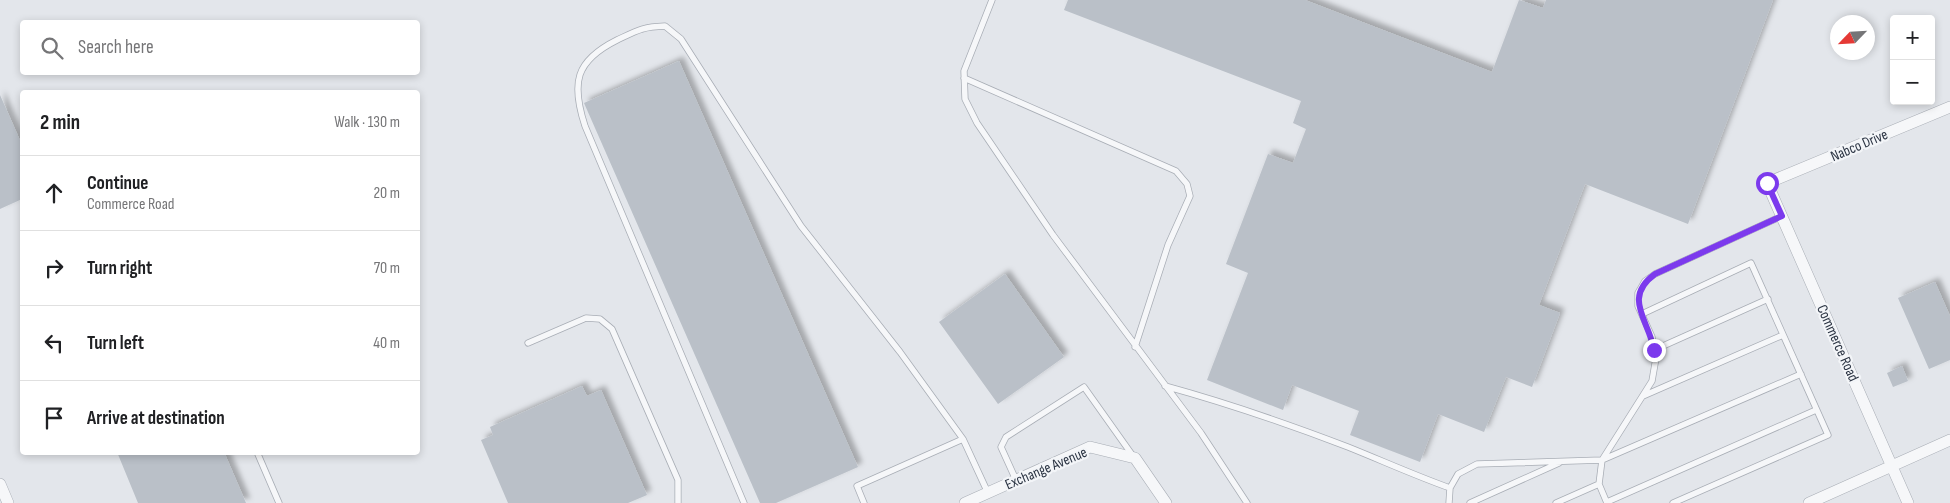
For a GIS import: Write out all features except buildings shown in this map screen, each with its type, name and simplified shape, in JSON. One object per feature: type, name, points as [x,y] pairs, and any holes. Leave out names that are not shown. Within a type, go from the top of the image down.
[{"type":"street","name":"Nabco Drive","points":[[1767,183],[1950,107]]},
{"type":"street","name":"Commerce Road","points":[[1767,183],[1908,503]]},
{"type":"street","points":[[1814,502],[1950,440]]},
{"type":"street","name":"Exchange Avenue","points":[[965,503],[1090,447],[1134,458]]},
{"type":"street","points":[[1134,458],[1166,503]]},
{"type":"street","points":[[0,484],[8,503]]},
{"type":"lane","points":[[992,0],[964,70],[965,99],[977,123],[1054,235],[1201,433],[1247,503]]},
{"type":"lane","points":[[744,503],[579,108],[578,87],[582,66],[598,49],[644,27],[665,26],[681,39],[801,226],[900,352],[963,439],[988,493]]},
{"type":"lane","points":[[964,78],[1176,171],[1187,184],[1190,196],[1168,245],[1136,347]]},
{"type":"lane","points":[[1782,216],[1645,280],[1638,293],[1638,306],[1652,337],[1656,358],[1652,382],[1602,460],[1599,484],[1607,502],[1816,410]]},
{"type":"lane","points":[[1642,314],[1751,262],[1828,435],[1672,503]]},
{"type":"lane","points":[[1654,350],[1768,300]]},
{"type":"lane","points":[[528,343],[586,318],[600,319],[612,329],[678,480],[678,503]]},
{"type":"lane","points":[[1642,397],[1783,335]]},
{"type":"lane","points":[[1449,503],[1450,488],[1458,474],[1477,464],[1602,460],[1801,374]]},
{"type":"lane","points":[[1165,386],[1226,403],[1348,447],[1414,476],[1450,488]]},
{"type":"lane","points":[[1016,480],[1001,447],[1006,436],[1084,387],[1134,458]]},
{"type":"lane","points":[[864,503],[857,486],[963,439]]},
{"type":"lane","points":[[258,455],[279,503]]},
{"type":"lane","points":[[1470,503],[1563,461]]},
{"type":"lane","points":[[1556,503],[1599,484]]},
{"type":"route","points":[[1654,350],[1652,337],[1638,306],[1638,293],[1645,280],[1782,216],[1767,183]]}]
